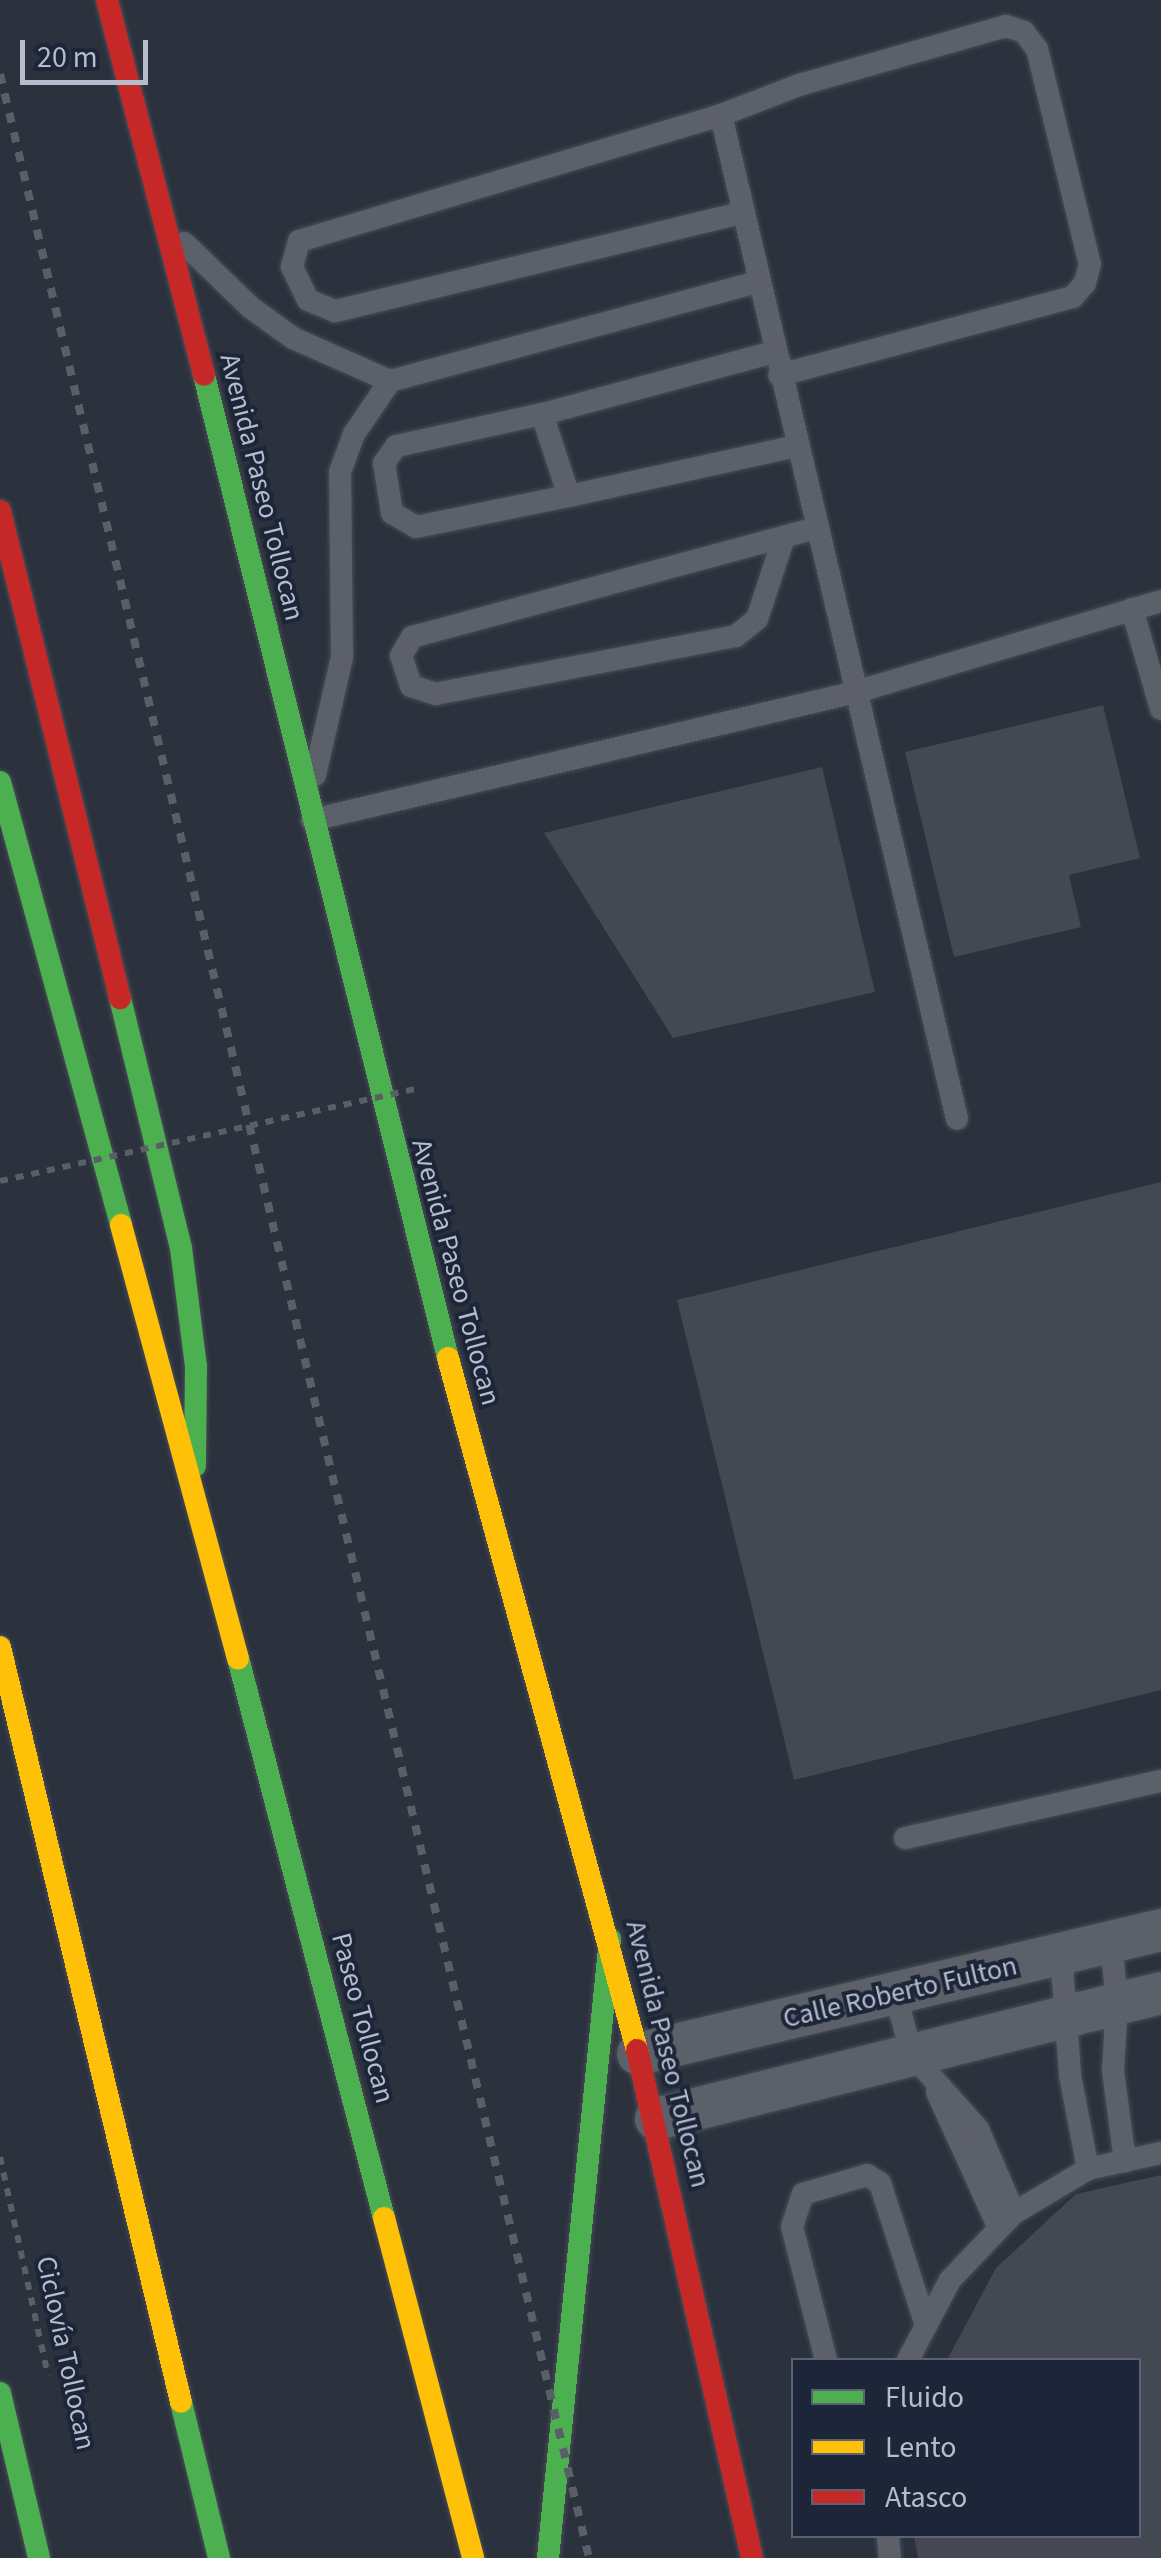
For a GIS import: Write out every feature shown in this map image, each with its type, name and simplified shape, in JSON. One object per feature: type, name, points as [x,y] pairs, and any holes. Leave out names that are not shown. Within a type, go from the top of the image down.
[{"type":"main road","name":"Avenida Paseo Tollocan","points":[[107,0],[168,228],[394,1162],[610,1939],[656,2119],[752,2558]]},
{"type":"main road","points":[[0,511],[181,1248],[196,1366],[195,1494]]},
{"type":"main road","points":[[0,782],[61,1020],[195,1494]]},
{"type":"main road","name":"Paseo Tollocan","points":[[195,1494],[474,2558]]},
{"type":"main road","points":[[0,1648],[219,2558]]},
{"type":"main road","points":[[548,2558],[610,1939]]},
{"type":"main road","points":[[0,2393],[6,2450],[39,2558]]},
{"type":"street","name":"Calle Roberto Fulton","points":[[638,2054],[1161,1930]]},
{"type":"street","points":[[656,2119],[922,2067],[1069,2014],[1161,1993]]},
{"type":"lane","points":[[741,214],[334,311],[308,300],[292,267],[299,241],[721,115],[799,85],[1006,26],[1024,32],[1037,49],[1090,264],[1073,297],[780,376]]},
{"type":"lane","points":[[721,115],[741,214],[956,1118]]},
{"type":"lane","points":[[168,228],[250,308],[293,338],[390,381],[758,282]]},
{"type":"lane","points":[[774,352],[542,414],[396,446],[384,462],[392,513],[416,527],[797,446]]},
{"type":"lane","points":[[390,381],[354,434],[340,472],[342,657],[309,812],[856,692],[1161,601]]},
{"type":"lane","points":[[542,414],[568,496]]},
{"type":"lane","points":[[784,537],[757,619],[736,636],[436,694],[412,686],[401,656],[412,637],[816,528]]},
{"type":"lane","points":[[1132,609],[1161,709]]},
{"type":"lane","points":[[906,1838],[1161,1782]]},
{"type":"lane","points":[[1111,1942],[1117,2004],[1114,2072],[1125,2161]]},
{"type":"lane","points":[[1061,1954],[1069,2014],[1070,2075],[1088,2169]]},
{"type":"lane","points":[[895,1993],[922,2067],[978,2129],[1006,2220]]},
{"type":"lane","points":[[909,2358],[950,2280],[1006,2220],[1088,2169],[1161,2153]]},
{"type":"lane","points":[[825,2358],[792,2227],[803,2194],[867,2175],[880,2184],[926,2325]]},
{"type":"path","points":[[0,1182],[414,1089]]},
{"type":"path","name":"Ciclovía Tollocan","points":[[0,2157],[50,2386]]},
{"type":"building","points":[[1103,705],[1140,858],[1069,875],[1081,927],[954,957],[905,752]]},
{"type":"building","points":[[822,767],[875,992],[673,1038],[544,833]]},
{"type":"building","points":[[1161,1182],[1161,1690],[794,1780],[677,1300]]},
{"type":"building","points":[[1161,2175],[1161,2558],[918,2558],[914,2538],[1141,2538],[1141,2358],[948,2358],[996,2268],[1076,2194]]},
{"type":"railway","points":[[0,74],[589,2558]]},
{"type":"traffic: fast","points":[[204,375],[448,1358]]},
{"type":"traffic: fast","points":[[0,782],[121,1225]]},
{"type":"traffic: fast","points":[[120,998],[181,1248],[196,1366],[195,1466]]},
{"type":"traffic: fast","points":[[238,1658],[384,2218]]},
{"type":"traffic: fast","points":[[548,2558],[610,1939]]},
{"type":"traffic: fast","points":[[0,2393],[39,2558]]},
{"type":"traffic: fast","points":[[181,2402],[219,2558]]},
{"type":"traffic: slow","points":[[121,1225],[238,1658]]},
{"type":"traffic: slow","points":[[448,1358],[637,2050]]},
{"type":"traffic: slow","points":[[0,1647],[181,2402]]},
{"type":"traffic: slow","points":[[384,2218],[473,2558]]},
{"type":"traffic: jam","points":[[107,0],[204,375]]},
{"type":"traffic: jam","points":[[0,511],[120,998]]},
{"type":"traffic: jam","points":[[637,2050],[752,2558]]}]
